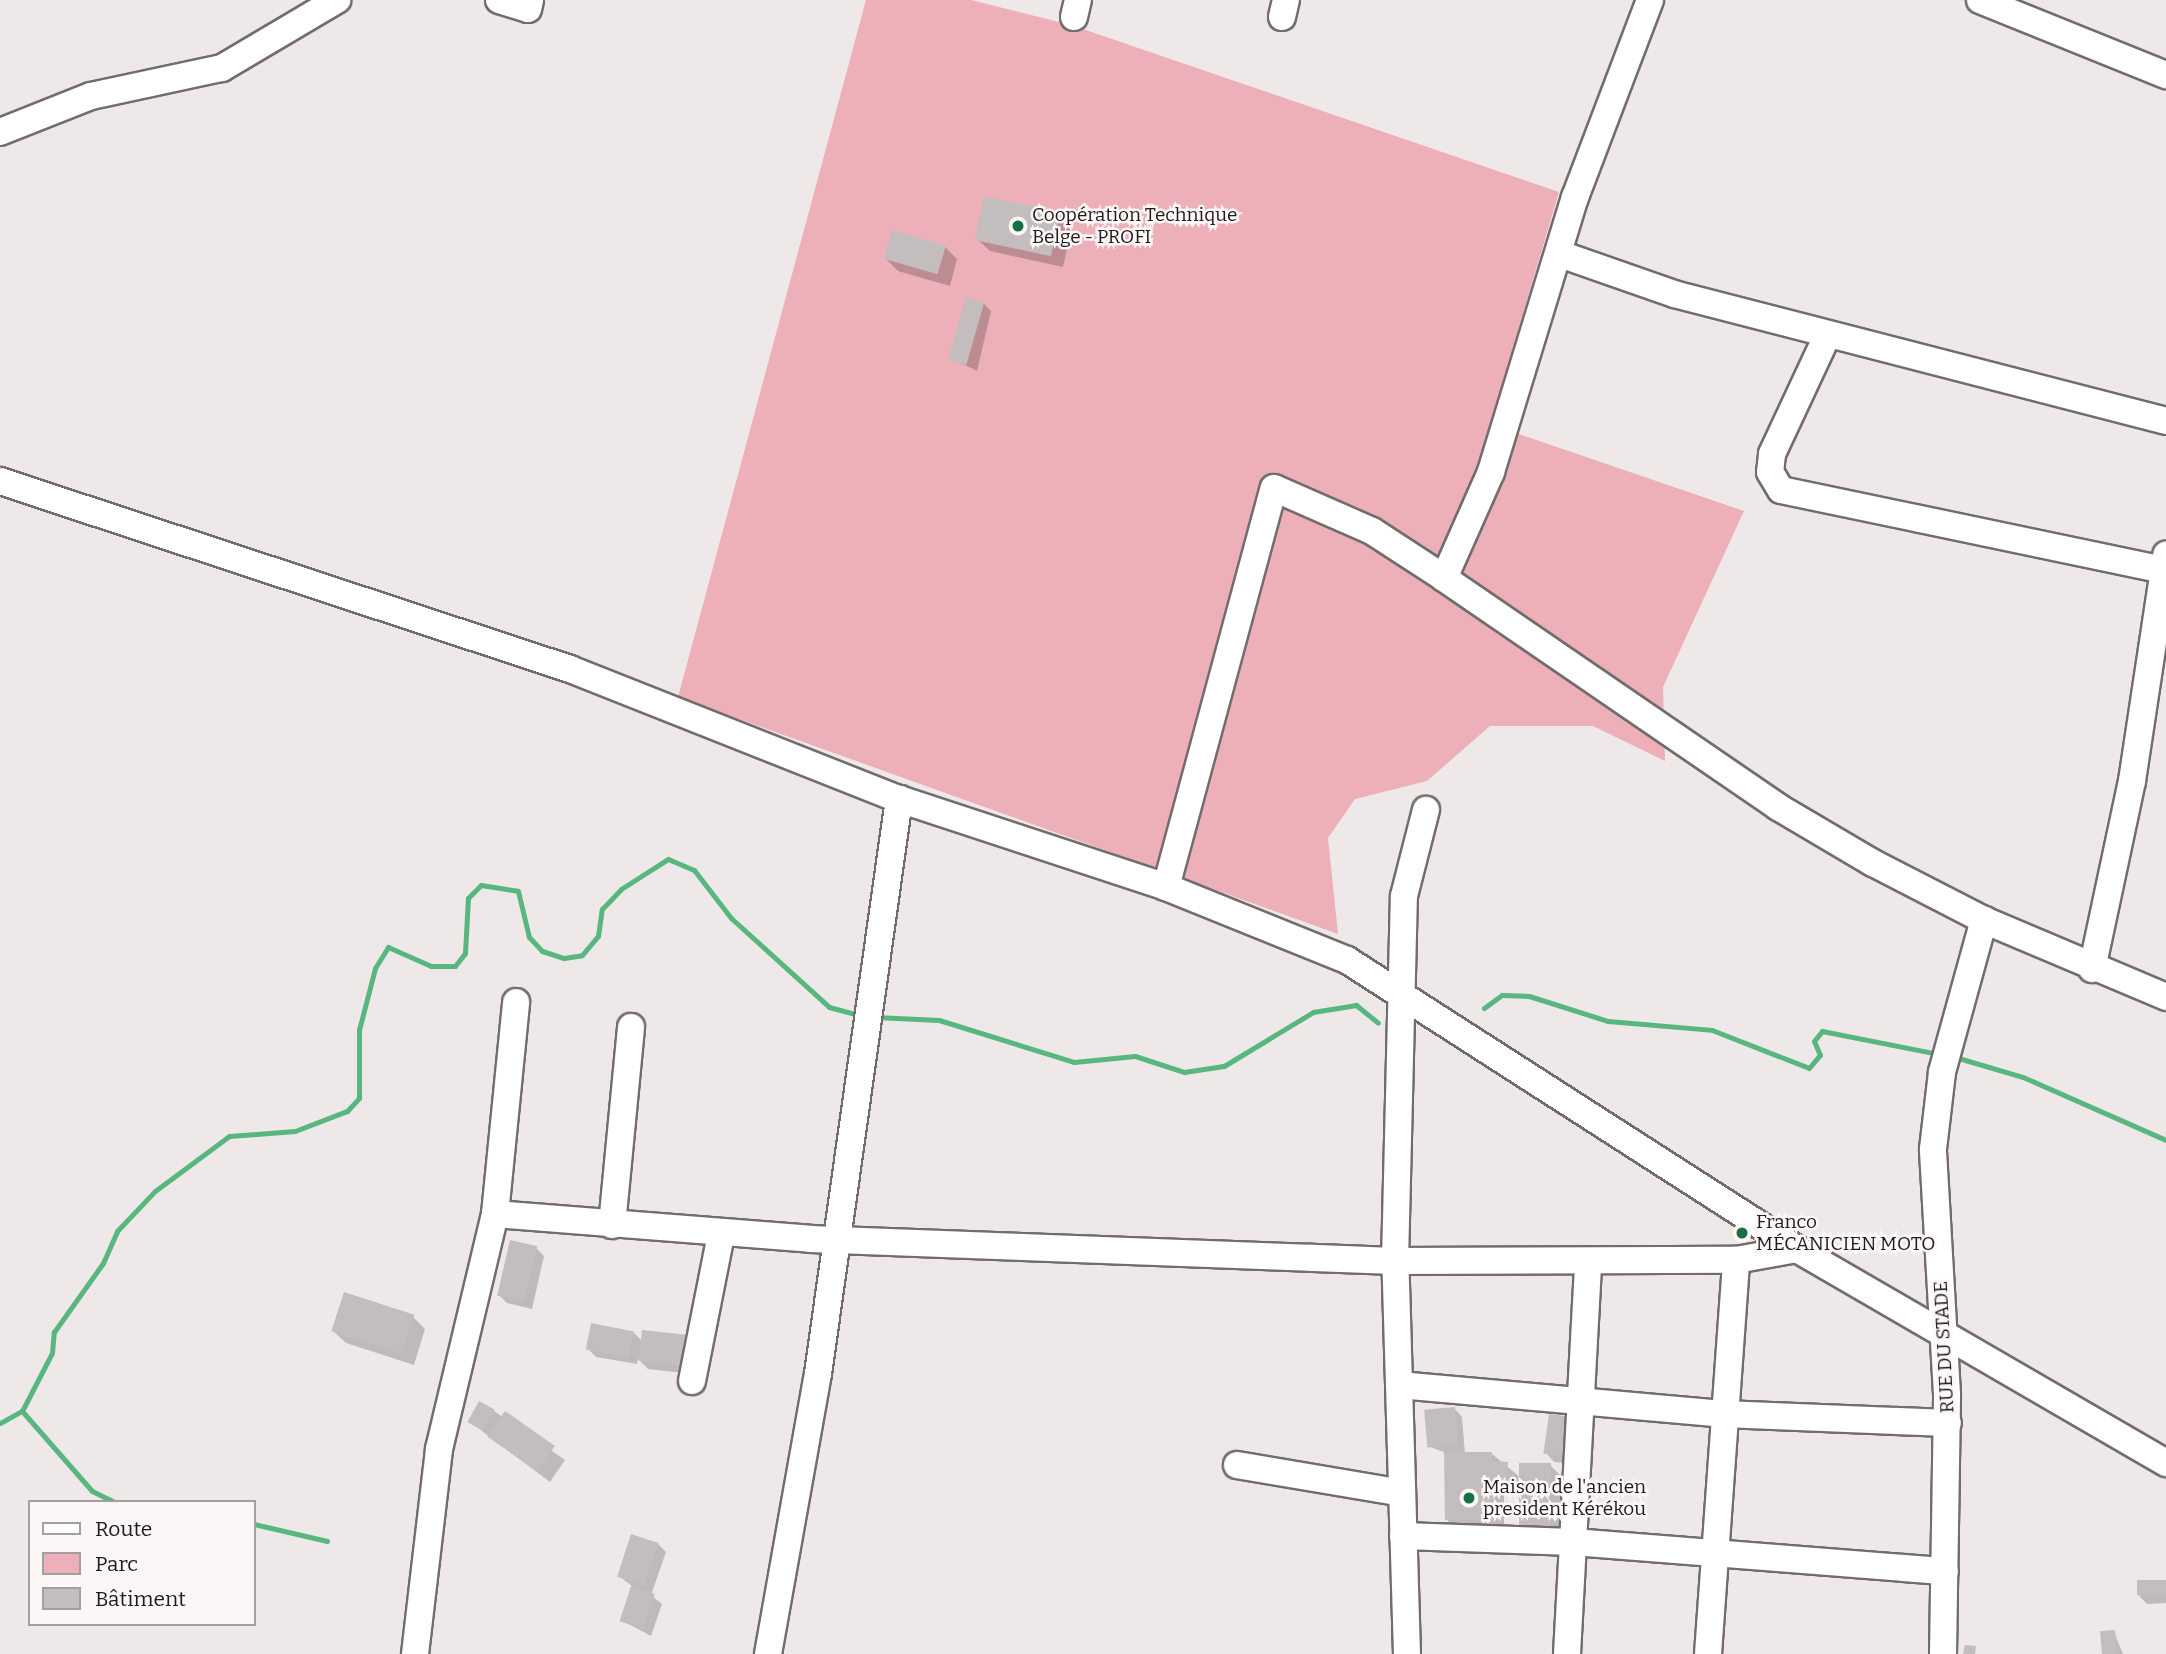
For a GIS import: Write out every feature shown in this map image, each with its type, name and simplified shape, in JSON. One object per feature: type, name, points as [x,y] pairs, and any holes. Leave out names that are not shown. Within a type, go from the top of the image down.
[{"type":"street","points":[[0,132],[91,96],[222,68],[337,0]]},
{"type":"street","points":[[499,0],[528,9],[530,0]]},
{"type":"street","points":[[1444,578],[1491,472],[1560,254],[1650,0]]},
{"type":"street","points":[[1985,1],[2166,75]]},
{"type":"street","points":[[1560,254],[1827,336],[2166,421]]},
{"type":"street","points":[[1827,336],[1772,454],[1770,472],[1780,490],[2165,563],[2134,769],[2092,969]]},
{"type":"street","points":[[0,481],[569,669],[899,799],[1166,887],[1348,960],[1403,991],[1797,1249],[2166,1463]]},
{"type":"street","points":[[1166,887],[1274,488],[1372,531],[1778,807],[1984,920],[2092,969],[2166,997]]},
{"type":"street","points":[[768,1654],[836,1240],[899,799]]},
{"type":"street","points":[[1406,1654],[1395,1261],[1408,862],[1426,810]]},
{"type":"street","name":"RUE DU STADE","points":[[1943,1654],[1948,1423],[1933,1149],[1940,1087],[1948,1051],[1984,920]]},
{"type":"street","points":[[415,1654],[439,1449],[495,1214],[516,1002]]},
{"type":"street","points":[[612,1225],[631,1027]]},
{"type":"street","points":[[495,1214],[721,1234],[1395,1261],[1736,1260],[1797,1249]]},
{"type":"street","points":[[692,1381],[721,1234]]},
{"type":"street","points":[[1708,1654],[1711,1553],[1736,1260]]},
{"type":"street","points":[[1567,1654],[1588,1262]]},
{"type":"street","points":[[1399,1385],[1579,1398],[1723,1414],[1948,1423]]},
{"type":"street","points":[[1237,1465],[1402,1493]]},
{"type":"street","points":[[1403,1536],[1573,1542],[1945,1571]]},
{"type":"green space","points":[[866,0],[971,0],[1071,25],[1559,192],[1492,418],[1516,433],[1744,511],[1663,687],[1665,761],[1593,726],[1490,726],[1427,781],[1355,799],[1328,838],[1338,934],[678,697]]},
{"type":"building","name":"Coopération Technique Belge - PROFI","points":[[984,196],[1060,212],[1051,256],[975,240]]},
{"type":"building","points":[[892,230],[946,245],[938,274],[884,259]]},
{"type":"building","points":[[966,297],[984,302],[966,365],[948,359]]},
{"type":"building","points":[[510,1240],[537,1246],[524,1302],[497,1296]]},
{"type":"building","points":[[344,1292],[414,1315],[402,1354],[331,1331]]},
{"type":"building","points":[[591,1323],[634,1331],[629,1358],[586,1350]]},
{"type":"building","points":[[642,1330],[689,1335],[686,1366],[639,1361]]},
{"type":"building","points":[[479,1401],[495,1410],[483,1431],[467,1422]]},
{"type":"building","points":[[1455,1407],[1458,1445],[1427,1448],[1424,1410]]},
{"type":"building","points":[[505,1411],[555,1446],[537,1471],[487,1436]]},
{"type":"building","points":[[1549,1414],[1571,1417],[1565,1457],[1543,1454]]},
{"type":"building","name":"Maison de l'ancien president Kérékou","points":[[1444,1452],[1492,1452],[1492,1461],[1508,1462],[1507,1476],[1492,1476],[1493,1520],[1445,1520]]},
{"type":"building","points":[[1519,1463],[1551,1463],[1551,1526],[1519,1526]]},
{"type":"building","points":[[631,1534],[659,1543],[645,1586],[617,1577]]},
{"type":"building","points":[[2137,1580],[2166,1580],[2166,1595],[2137,1595]]},
{"type":"building","points":[[631,1586],[655,1594],[643,1629],[620,1621]]},
{"type":"building","points":[[2115,1630],[2117,1654],[2102,1654],[2100,1631]]},
{"type":"building","points":[[1965,1645],[1976,1646],[1975,1654],[1963,1654]]},
{"type":"waterway","points":[[0,1423],[22,1411],[52,1353],[54,1332],[103,1263],[117,1231],[155,1191],[229,1136],[295,1131],[347,1111],[359,1098],[359,1030],[375,968],[388,947],[431,966],[455,966],[465,953],[468,898],[481,885],[518,891],[529,937],[542,951],[564,958],[582,955],[598,936],[602,909],[621,889],[668,859],[694,870],[731,918],[829,1007],[862,1016]]},
{"type":"waterway","points":[[1484,1008],[1502,995],[1529,996],[1608,1021],[1712,1030],[1809,1068],[1820,1055],[1814,1041],[1822,1031],[1938,1054]]},
{"type":"waterway","points":[[875,1017],[939,1020],[1074,1062],[1135,1056],[1184,1072],[1224,1066],[1313,1012],[1356,1005],[1378,1023]]},
{"type":"waterway","points":[[1955,1057],[2023,1077],[2166,1140]]},
{"type":"waterway","points":[[22,1411],[92,1491],[111,1500]]},
{"type":"waterway","points":[[256,1524],[327,1541]]},
{"type":"place","name":"Coopération Technique Belge - PROFI","points":[[1018,226]]},
{"type":"place","name":"Franco MÉCANICIEN MOTO","points":[[1742,1233]]},
{"type":"place","name":"Maison de l'ancien president Kérékou","points":[[1469,1498]]}]
